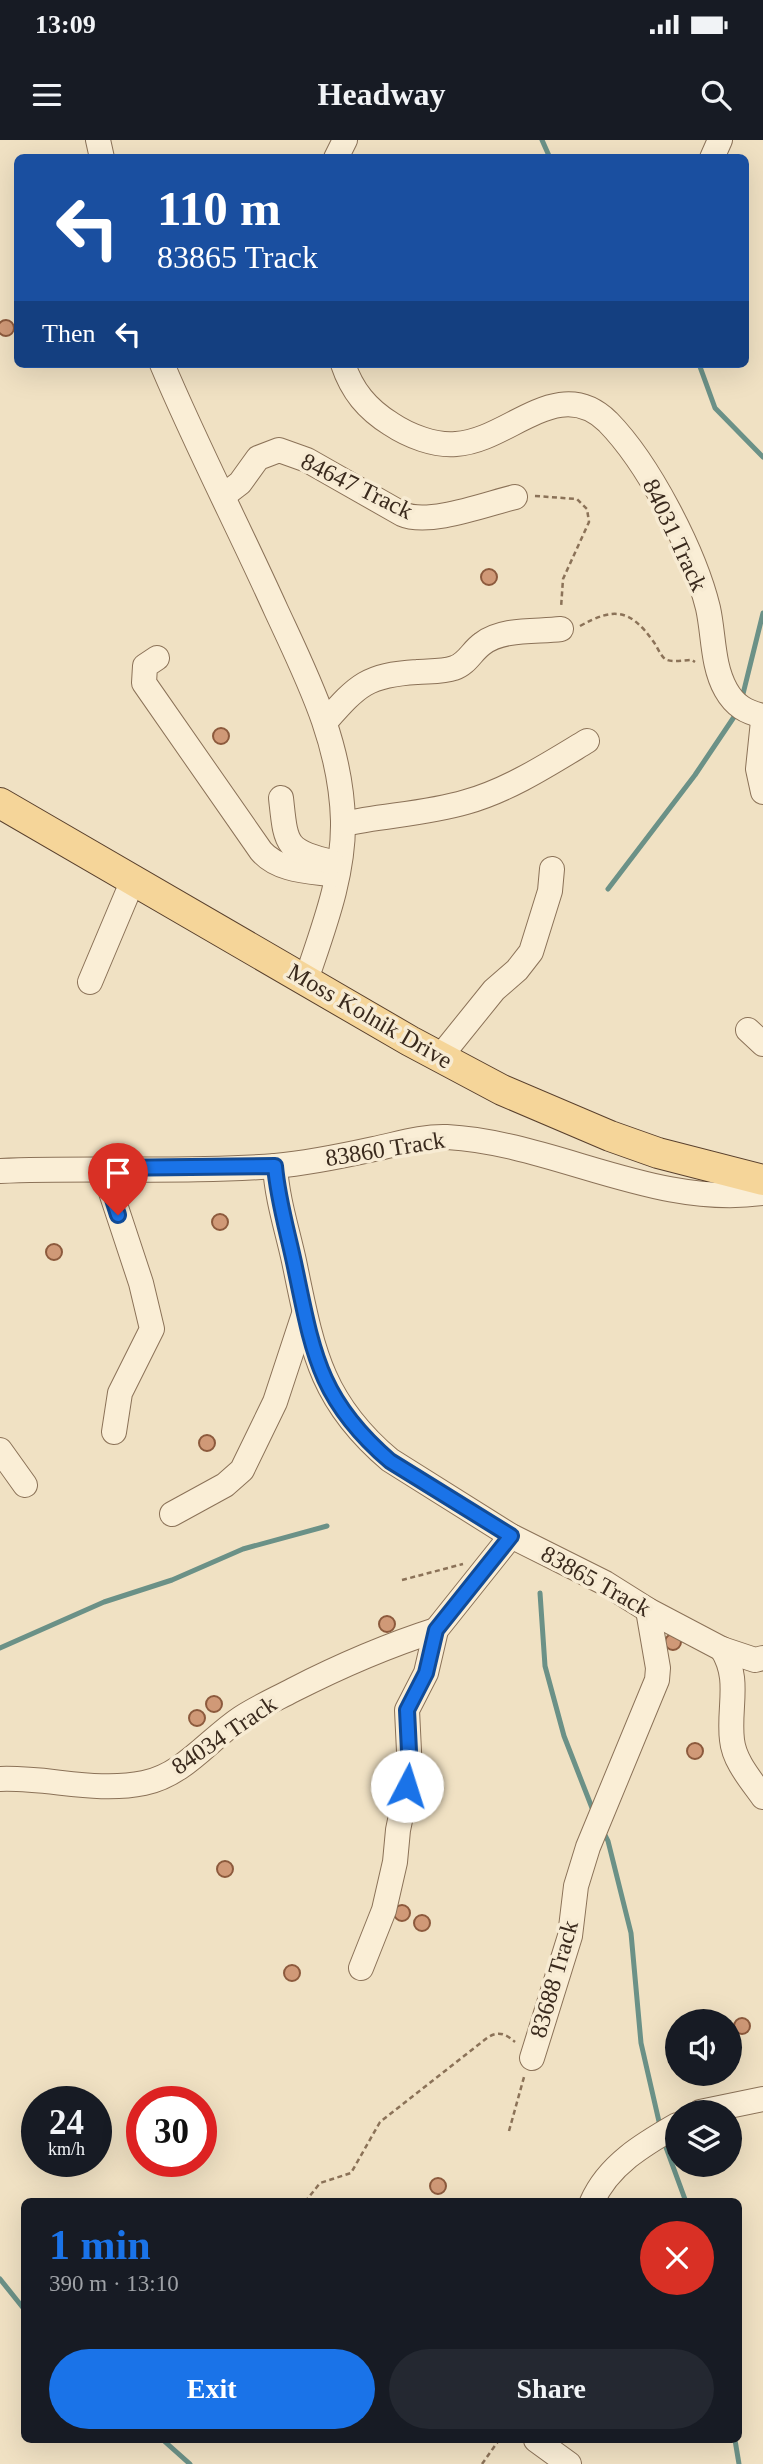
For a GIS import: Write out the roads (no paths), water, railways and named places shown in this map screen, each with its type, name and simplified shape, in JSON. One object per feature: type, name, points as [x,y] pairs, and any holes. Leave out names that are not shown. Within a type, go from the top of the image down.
[{"type":"main road","name":"Moss Kolnik Drive","points":[[0,803],[440,1057],[502,1090],[610,1136],[658,1153],[763,1180]]},
{"type":"street","points":[[164,368],[326,721],[341,788],[343,824],[338,869],[325,924],[306,980]]},
{"type":"street","name":"84031 Track","points":[[345,368],[354,390],[373,412],[398,429],[426,440],[457,444],[471,441],[509,427],[536,412],[564,404],[588,408],[607,422],[639,462],[659,495],[697,571],[708,610],[721,679],[740,708],[763,719]]},
{"type":"street","name":"84647 Track","points":[[223,496],[240,482],[258,458],[279,450],[307,460],[413,518],[443,515],[514,497]]},
{"type":"street","points":[[326,721],[350,693],[367,682],[401,673],[456,668],[486,641],[510,634],[561,629]]},
{"type":"street","points":[[157,657],[145,666],[144,682],[261,851],[268,859],[286,867],[338,869]]},
{"type":"street","points":[[763,719],[758,769],[763,792]]},
{"type":"street","points":[[343,824],[382,816],[421,813],[467,802],[523,777],[587,741]]},
{"type":"street","points":[[281,798],[287,839],[293,847],[304,855],[338,869]]},
{"type":"street","points":[[440,1057],[494,990],[517,970],[531,952],[550,891],[552,869]]},
{"type":"street","points":[[90,982],[133,880]]},
{"type":"street","name":"83860 Track","points":[[0,1171],[275,1166],[336,1158],[412,1140],[442,1137],[494,1143],[612,1176],[708,1196],[763,1193]]},
{"type":"street","name":"83865 Track","points":[[275,1166],[280,1209],[313,1354],[326,1384],[346,1415],[374,1447],[506,1542],[604,1583],[648,1610],[723,1649],[755,1660],[763,1658]]},
{"type":"street","points":[[103,1168],[141,1283],[152,1329],[120,1393],[114,1432]]},
{"type":"street","points":[[172,1514],[225,1485],[242,1470],[275,1402],[304,1313]]},
{"type":"street","points":[[0,1450],[25,1485]]},
{"type":"street","points":[[360,1968],[384,1910],[396,1862],[398,1830],[410,1772],[407,1710],[426,1673],[436,1630],[506,1542]]},
{"type":"street","name":"83688 Track","points":[[532,2058],[570,1936],[576,1886],[588,1847],[657,1680],[648,1610]]},
{"type":"street","name":"84034 Track","points":[[0,1779],[20,1778],[85,1785],[143,1784],[156,1780],[186,1763],[240,1719],[261,1706],[354,1659],[436,1630]]},
{"type":"street","points":[[723,1649],[730,1663],[734,1686],[733,1746],[738,1760],[763,1797]]},
{"type":"street","points":[[742,2103],[763,2099]]},
{"type":"street","points":[[594,2198],[603,2180],[618,2165],[665,2133]]},
{"type":"street","points":[[540,2443],[569,2464]]},
{"type":"waterway","points":[[542,140],[548,154]]},
{"type":"waterway","points":[[700,368],[715,408],[763,457]]},
{"type":"waterway","points":[[742,698],[763,613]]},
{"type":"waterway","points":[[608,889],[695,775],[736,714]]},
{"type":"waterway","points":[[0,1648],[104,1602],[172,1580],[243,1549],[327,1526]]},
{"type":"waterway","points":[[540,1593],[545,1666],[564,1736],[594,1813]]},
{"type":"waterway","points":[[603,1831],[608,1841],[631,1933],[641,2043],[660,2126]]},
{"type":"waterway","points":[[664,2142],[685,2198]]},
{"type":"waterway","points":[[0,2279],[21,2305]]},
{"type":"waterway","points":[[166,2443],[190,2464]]},
{"type":"waterway","points":[[736,2443],[739,2464]]}]
